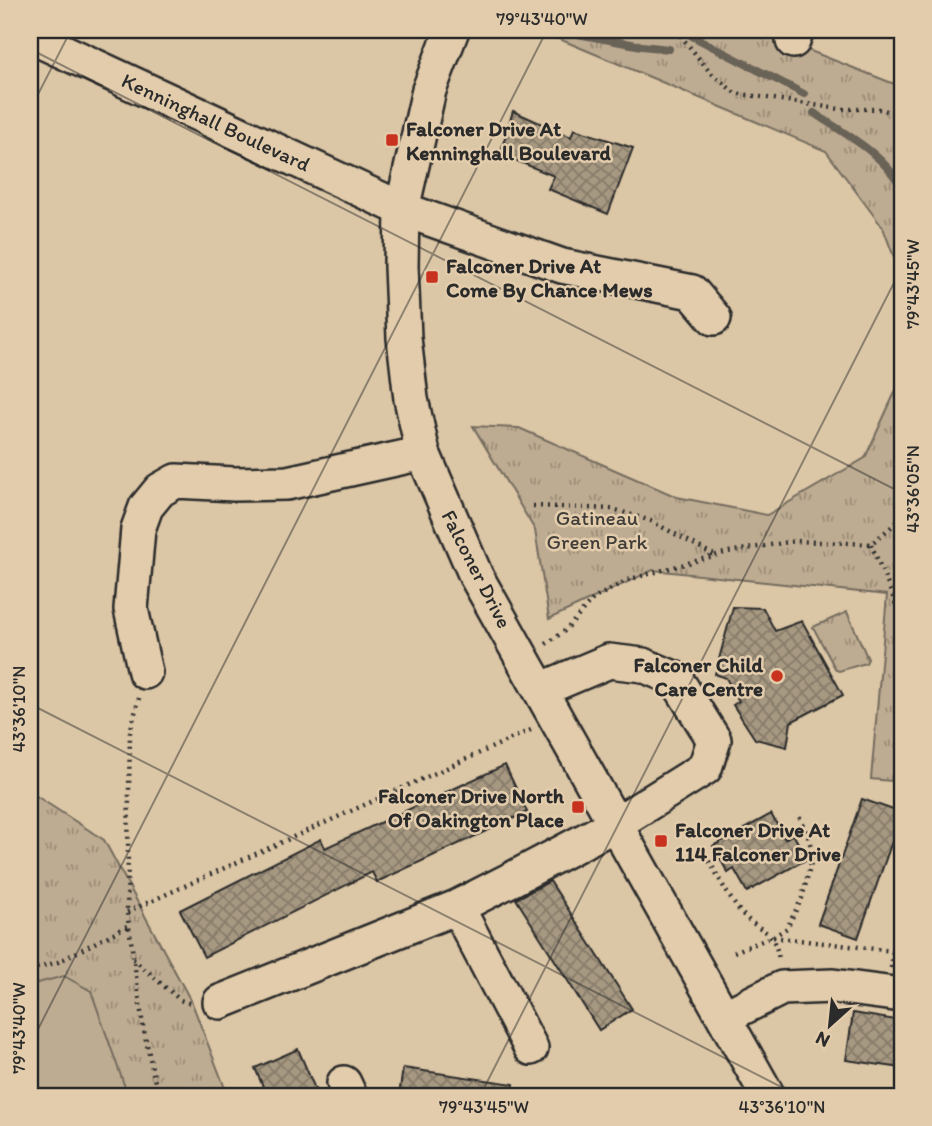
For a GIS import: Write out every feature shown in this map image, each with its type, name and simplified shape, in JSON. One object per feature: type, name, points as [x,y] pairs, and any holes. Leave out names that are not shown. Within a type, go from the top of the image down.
[{"type":"street","name":"Falconer Drive","points":[[452,30],[429,90],[402,209],[404,338],[411,399],[423,453],[476,576],[768,1096]]},
{"type":"street","name":"Kenninghall Boulevard","points":[[30,36],[402,209],[562,267],[692,292],[714,318]]},
{"type":"street","points":[[145,672],[131,609],[132,595],[138,529],[146,507],[160,490],[176,481],[287,483],[423,453]]},
{"type":"street","points":[[220,1002],[457,907],[614,825],[705,768],[714,740],[676,680],[643,665],[609,661],[540,690]]},
{"type":"street","points":[[457,907],[531,1048]]},
{"type":"street","points":[[724,1017],[782,988],[833,986],[895,994]]},
{"type":"path","points":[[676,30],[710,72],[735,93],[840,109],[881,109],[902,116]]},
{"type":"path","points":[[533,506],[613,509],[651,521],[715,555]]},
{"type":"path","points":[[524,660],[566,629],[593,599],[626,579],[715,555],[794,541],[871,544],[902,518]]},
{"type":"path","points":[[871,544],[902,619]]},
{"type":"path","points":[[145,672],[130,732],[127,912],[143,1026],[158,1096]]},
{"type":"path","points":[[127,912],[556,719]]},
{"type":"path","points":[[734,952],[787,928],[802,898],[813,855],[798,814]]},
{"type":"path","points":[[709,861],[740,911],[772,937],[777,945],[782,988]]},
{"type":"path","points":[[895,994],[893,951],[902,871]]},
{"type":"path","points":[[30,970],[58,962],[129,925]]},
{"type":"path","points":[[772,937],[893,951]]},
{"type":"path","points":[[132,958],[180,1000],[210,1007],[220,1002]]},
{"type":"green space","points":[[538,30],[757,30],[902,87],[902,278],[883,228],[826,151]]},
{"type":"green space","name":"Gatineau Green Park","points":[[902,377],[902,782],[871,779],[887,595],[653,570],[549,619],[535,530],[473,426],[519,428],[677,497],[767,515],[865,458]]},
{"type":"green space","points":[[847,612],[868,659],[866,663],[839,671],[813,627]]},
{"type":"green space","points":[[30,792],[104,840],[192,1003],[228,1096],[30,1096]]},
{"type":"green space","points":[[64,976],[91,991],[128,1096],[30,1096],[30,985]]},
{"type":"building","points":[[513,111],[571,137],[574,129],[633,148],[608,214],[548,189],[554,176],[500,154]]},
{"type":"building","name":"Falconer Child Care Centre","points":[[733,607],[763,608],[775,631],[802,621],[843,695],[791,722],[787,747],[755,739],[733,705],[739,701],[726,678],[715,674]]},
{"type":"building","points":[[505,765],[527,812],[377,882],[372,872],[204,957],[180,910],[321,839],[325,848]]},
{"type":"building","points":[[862,799],[902,813],[858,938],[818,924]]},
{"type":"building","points":[[771,814],[785,839],[793,834],[807,859],[747,892],[734,869],[728,873],[713,846]]},
{"type":"building","points":[[550,881],[632,1009],[599,1030],[516,899]]},
{"type":"building","points":[[853,1013],[902,1021],[902,1068],[846,1060]]},
{"type":"building","points":[[298,1049],[318,1096],[267,1096],[255,1068]]},
{"type":"building","points":[[403,1068],[514,1084],[513,1096],[399,1096]]},
{"type":"waterway","points":[[561,31],[669,49]]},
{"type":"waterway","points":[[692,36],[804,94]]},
{"type":"waterway","points":[[814,113],[874,155],[902,188]]},
{"type":"place","name":"Falconer Drive At Kenninghall Boulevard","points":[[392,140]]},
{"type":"place","name":"Falconer Drive At Come By Chance Mews","points":[[432,277]]},
{"type":"place","name":"Falconer Child Care Centre","points":[[777,676]]},
{"type":"place","name":"Falconer Drive North Of Oakington Place","points":[[578,807]]},
{"type":"place","name":"Falconer Drive At 114 Falconer Drive","points":[[661,841]]}]
